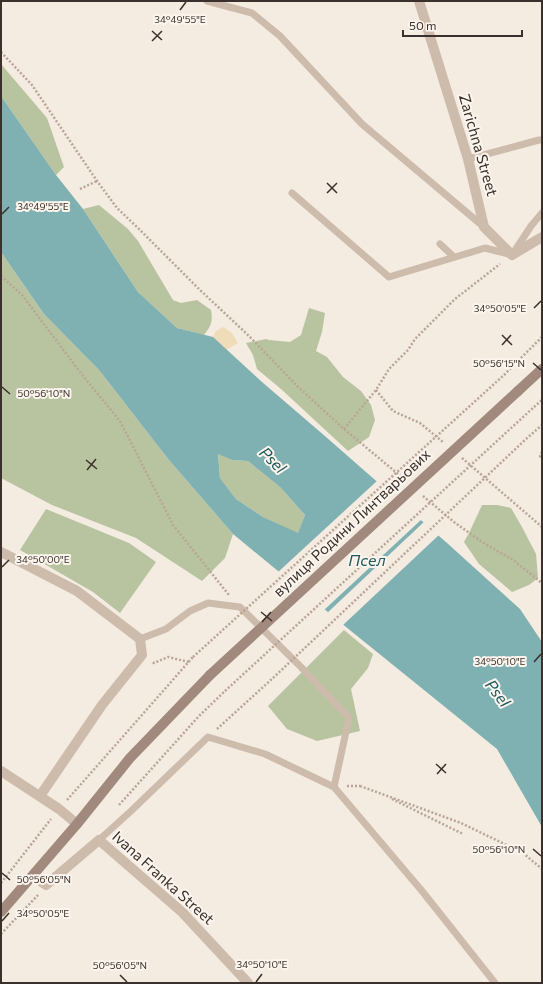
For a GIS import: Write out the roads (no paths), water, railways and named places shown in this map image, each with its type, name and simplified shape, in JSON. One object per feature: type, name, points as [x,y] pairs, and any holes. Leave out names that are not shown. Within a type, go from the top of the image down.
[{"type":"main road","name":"вулиця Родини Линтварьових","points":[[1,912],[77,824],[130,758],[210,675],[542,369]]},
{"type":"street","name":"Zarichna Street","points":[[419,1],[468,159],[484,227]]},
{"type":"street","points":[[484,227],[512,255],[542,237]]},
{"type":"street","points":[[1,552],[77,591],[140,639],[142,655],[102,705],[40,796]]},
{"type":"street","points":[[1,771],[59,809],[77,824]]},
{"type":"street","name":"Ivana Franka Street","points":[[33,876],[46,885],[99,840],[182,912],[248,983]]},
{"type":"lane","points":[[207,1],[252,13],[280,36],[362,124],[484,227]]},
{"type":"lane","points":[[468,159],[542,140]]},
{"type":"lane","points":[[292,193],[389,277],[485,248],[512,255],[531,226],[542,213]]},
{"type":"lane","points":[[440,244],[454,257]]},
{"type":"lane","points":[[140,639],[166,629],[190,611],[208,603],[240,608],[301,667],[349,718],[334,786]]},
{"type":"lane","points":[[99,840],[208,737],[265,754],[334,786],[422,891],[495,983]]},
{"type":"water","name":"Псел","points":[[1,96],[56,175],[83,209],[138,292],[177,328],[213,337],[520,609],[542,642],[542,827],[497,749],[233,534],[169,460],[99,370],[44,314],[1,252]],"holes":[[[218,454],[232,460],[248,461],[280,487],[305,515],[298,533],[263,517],[236,499],[220,478]]]},
{"type":"water label","name":"Psel","points":[[273,460]]},
{"type":"water label","name":"Psel","points":[[498,693]]}]
